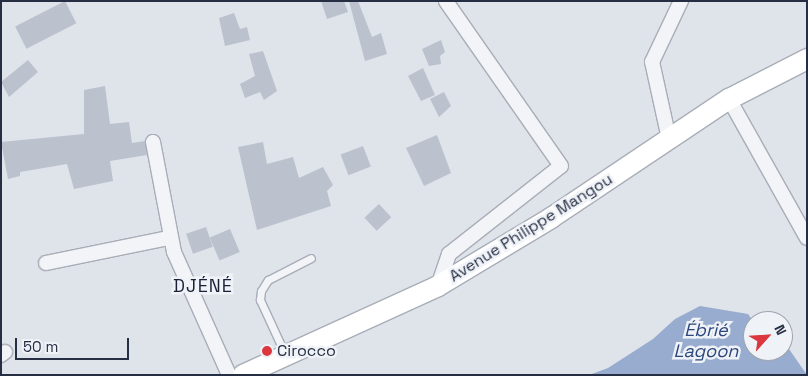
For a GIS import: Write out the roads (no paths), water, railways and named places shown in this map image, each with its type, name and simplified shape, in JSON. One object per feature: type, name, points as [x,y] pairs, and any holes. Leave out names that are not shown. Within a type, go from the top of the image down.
[{"type":"street","points":[[438,286],[449,254],[561,166],[446,1]]},
{"type":"street","points":[[669,139],[652,62],[681,1]]},
{"type":"street","name":"Avenue Philippe Mangou","points":[[243,375],[279,363],[438,286],[729,99],[807,59]]},
{"type":"street","points":[[729,99],[807,238]]},
{"type":"street","points":[[153,142],[170,238],[229,375]]},
{"type":"street","points":[[46,263],[170,238]]},
{"type":"lane","points":[[279,363],[260,300],[261,291],[268,280],[311,258]]},
{"type":"water","name":"Ébrié Lagoon","points":[[700,306],[743,313],[743,361],[793,361],[793,355],[807,375],[589,375],[608,368],[653,339],[675,319]]},
{"type":"place","name":"Cirocco","points":[[267,351]]},
{"type":"district","name":"DJÉNÉ","points":[[203,286]]}]
